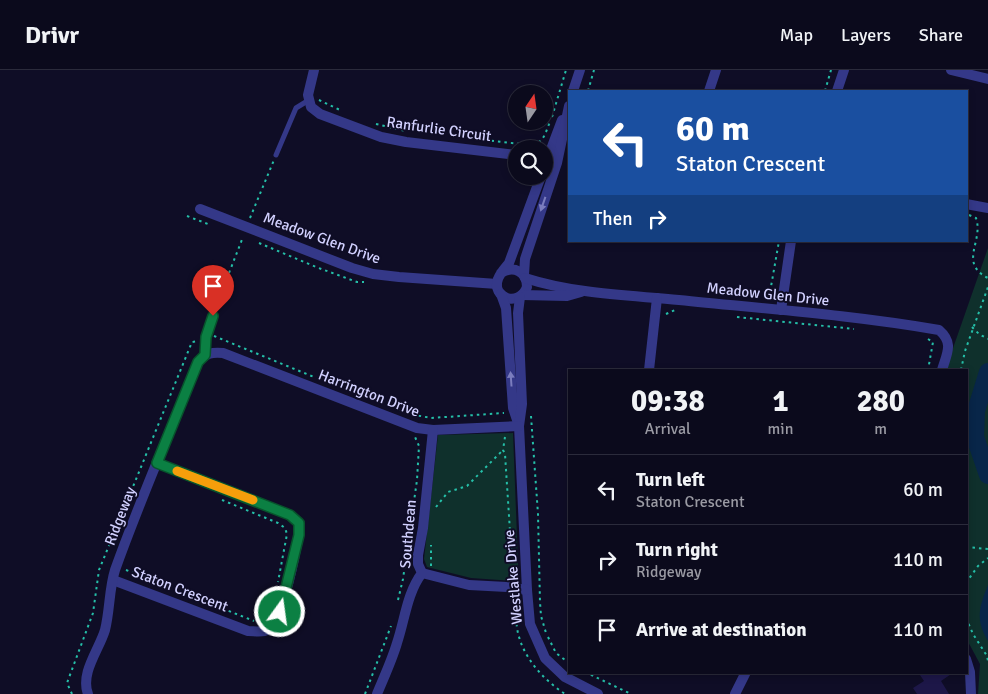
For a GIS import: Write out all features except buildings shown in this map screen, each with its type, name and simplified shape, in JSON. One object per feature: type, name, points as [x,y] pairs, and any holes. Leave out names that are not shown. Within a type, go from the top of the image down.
[{"type":"street","points":[[314,70],[308,94],[314,100]]},
{"type":"street","points":[[573,90],[580,70]]},
{"type":"street","points":[[709,90],[716,70]]},
{"type":"street","points":[[838,90],[844,70]]},
{"type":"street","points":[[951,70],[988,79]]},
{"type":"street","name":"Ranfurlie Circuit","points":[[314,100],[311,107],[320,114],[382,137],[406,142],[508,155]]},
{"type":"street","points":[[553,140],[568,107]]},
{"type":"street","points":[[538,185],[509,263],[501,273],[497,284],[501,294],[508,298],[521,296],[526,287],[524,259],[557,163],[568,110]]},
{"type":"street","points":[[968,204],[988,208]]},
{"type":"street","name":"Meadow Glen Drive","points":[[200,209],[352,268],[373,274],[497,284]]},
{"type":"street","points":[[781,310],[791,242]]},
{"type":"street","points":[[501,273],[511,269],[525,276]]},
{"type":"street","name":"Meadow Glen Drive","points":[[525,276],[550,286],[584,291],[781,310],[926,327],[939,330],[946,335],[949,346],[942,369]]},
{"type":"street","name":"Meadow Glen Drive","points":[[521,296],[567,296],[584,291]]},
{"type":"street","name":"Westlake Drive","points":[[501,294],[506,308],[513,408],[519,426]]},
{"type":"street","name":"Westlake Drive","points":[[521,296],[518,313],[522,404],[519,426],[530,624],[545,658],[565,677],[598,694]]},
{"type":"street","points":[[649,369],[657,298]]},
{"type":"street","name":"Harrington Drive","points":[[210,354],[224,353],[414,427],[433,430],[519,426]]},
{"type":"street","name":"Ridgeway","points":[[88,694],[84,686],[86,675],[106,625],[113,580],[117,567],[198,362],[210,354]]},
{"type":"street","name":"Southdean","points":[[377,694],[397,644],[411,592],[415,582],[426,571],[418,564],[418,555],[423,528],[433,430]]},
{"type":"street","name":"Staton Crescent","points":[[113,580],[248,631],[266,631],[273,626],[280,612],[299,535],[299,523],[290,515],[157,463]]},
{"type":"street","points":[[426,571],[469,585],[527,590]]},
{"type":"street","points":[[968,666],[971,694]]},
{"type":"street","points":[[734,694],[745,674]]},
{"type":"lane","points":[[276,154],[296,108],[314,100]]},
{"type":"lane","name":"Ridgeway","points":[[210,354],[207,334],[219,297]]},
{"type":"path","points":[[542,140],[566,70]]},
{"type":"path","points":[[588,90],[594,70]]},
{"type":"path","points":[[825,90],[831,70]]},
{"type":"path","points":[[314,100],[342,111]]},
{"type":"path","points":[[369,122],[410,132]]},
{"type":"path","points":[[484,140],[508,143]]},
{"type":"path","points":[[219,297],[276,154]]},
{"type":"path","points":[[968,216],[976,218],[978,224],[973,252],[974,266],[979,274],[988,278]]},
{"type":"path","points":[[768,320],[778,242]]},
{"type":"path","points":[[961,369],[972,327],[988,287]]},
{"type":"path","points":[[664,316],[673,310],[682,311]]},
{"type":"path","points":[[730,316],[863,330]]},
{"type":"path","points":[[972,327],[988,339]]},
{"type":"path","points":[[72,694],[67,683],[93,613],[99,570],[192,342],[200,340],[202,333],[207,334],[322,380]]},
{"type":"path","points":[[927,338],[933,342],[934,346],[928,369]]},
{"type":"path","points":[[396,408],[415,416],[431,418],[504,414]]},
{"type":"path","points":[[531,415],[538,514],[541,616],[546,634],[556,653],[568,662]]},
{"type":"path","points":[[396,606],[403,579],[417,480],[419,446],[415,438],[415,416]]},
{"type":"path","points":[[434,511],[437,503],[448,492],[467,486],[503,450],[506,435],[505,427]]},
{"type":"path","points":[[140,468],[153,474]]},
{"type":"path","points":[[214,497],[278,522],[285,528],[287,534],[277,586]]},
{"type":"path","points":[[426,571],[431,538]]},
{"type":"path","points":[[968,547],[988,549]]},
{"type":"path","points":[[968,580],[978,566],[988,558]]},
{"type":"path","points":[[102,563],[117,567],[256,622]]},
{"type":"path","points":[[968,623],[988,661]]},
{"type":"path","points":[[365,694],[392,624]]},
{"type":"path","points":[[589,674],[630,694]]},
{"type":"green space","points":[[988,248],[988,694],[978,694],[980,664],[968,642],[968,369],[947,369]]},
{"type":"green space","points":[[513,433],[519,589],[512,581],[471,578],[427,567],[424,559],[438,435]]},
{"type":"water","points":[[988,585],[988,641],[981,626],[980,613],[982,600]]},
{"type":"waterway","points":[[988,372],[976,411],[975,437],[988,475]]},
{"type":"slow traffic","points":[[177,471],[253,500]]},
{"type":"route","points":[[213,316],[206,337],[205,355],[198,362],[157,463],[290,515],[299,523],[299,535],[280,612]]}]
